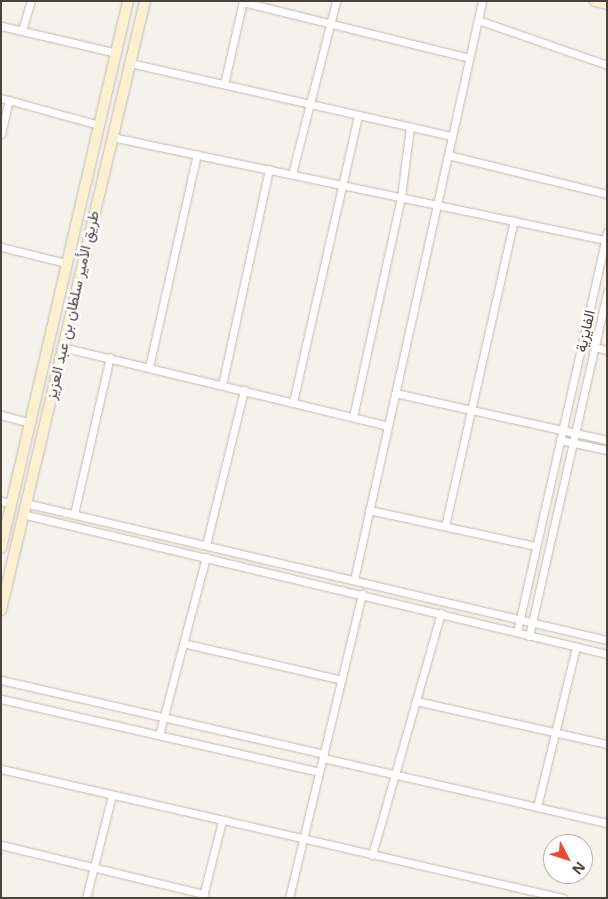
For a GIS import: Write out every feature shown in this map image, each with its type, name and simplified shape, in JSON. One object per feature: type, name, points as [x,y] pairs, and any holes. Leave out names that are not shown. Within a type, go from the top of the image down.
[{"type":"main road","name":"طريق الأمير سلطان بن عبد العزيز","points":[[1,548],[6,502],[28,422],[128,1]]},
{"type":"main road","name":"طريق الأمير سلطان بن عبد العزيز","points":[[1,610],[22,514],[145,1]]},
{"type":"main road","points":[[595,1],[607,4]]},
{"type":"street","points":[[22,30],[31,1]]},
{"type":"street","points":[[292,174],[336,1]]},
{"type":"street","points":[[354,580],[482,1]]},
{"type":"street","points":[[224,84],[243,2],[469,58]]},
{"type":"street","points":[[478,20],[607,65]]},
{"type":"street","points":[[1,26],[117,53]]},
{"type":"street","points":[[130,63],[452,136]]},
{"type":"street","points":[[1,98],[99,125]]},
{"type":"street","points":[[1,134],[9,100]]},
{"type":"street","points":[[293,402],[358,115]]},
{"type":"street","points":[[353,418],[401,197],[410,127]]},
{"type":"street","points":[[112,137],[514,221],[606,236]]},
{"type":"street","points":[[150,367],[197,154]]},
{"type":"street","points":[[448,155],[607,194]]},
{"type":"street","points":[[222,385],[269,170]]},
{"type":"street","points":[[445,526],[514,221]]},
{"type":"street","name":"الفايزية","points":[[516,632],[606,236]]},
{"type":"street","points":[[1,247],[66,263]]},
{"type":"street","name":"الفايزية","points":[[529,636],[607,292]]},
{"type":"street","points":[[62,347],[110,357],[388,426]]},
{"type":"street","points":[[594,347],[607,350]]},
{"type":"street","points":[[74,514],[110,357]]},
{"type":"street","points":[[206,545],[244,390]]},
{"type":"street","points":[[395,393],[607,440]]},
{"type":"street","points":[[1,415],[28,422]]},
{"type":"street","points":[[560,440],[607,450]]},
{"type":"street","points":[[25,503],[607,640]]},
{"type":"street","points":[[369,510],[536,546]]},
{"type":"street","points":[[22,514],[607,654]]},
{"type":"street","points":[[159,735],[206,557]]},
{"type":"street","points":[[289,898],[362,594]]},
{"type":"street","points":[[372,856],[440,613]]},
{"type":"street","points":[[183,643],[342,680]]},
{"type":"street","points":[[537,808],[576,647]]},
{"type":"street","points":[[1,680],[163,717],[395,775],[607,823]]},
{"type":"street","points":[[1,699],[319,772]]},
{"type":"street","points":[[416,701],[607,744]]},
{"type":"street","points":[[1,769],[541,895],[564,898]]},
{"type":"street","points":[[86,898],[112,795]]},
{"type":"street","points":[[1,844],[94,866],[203,896],[222,821]]}]
